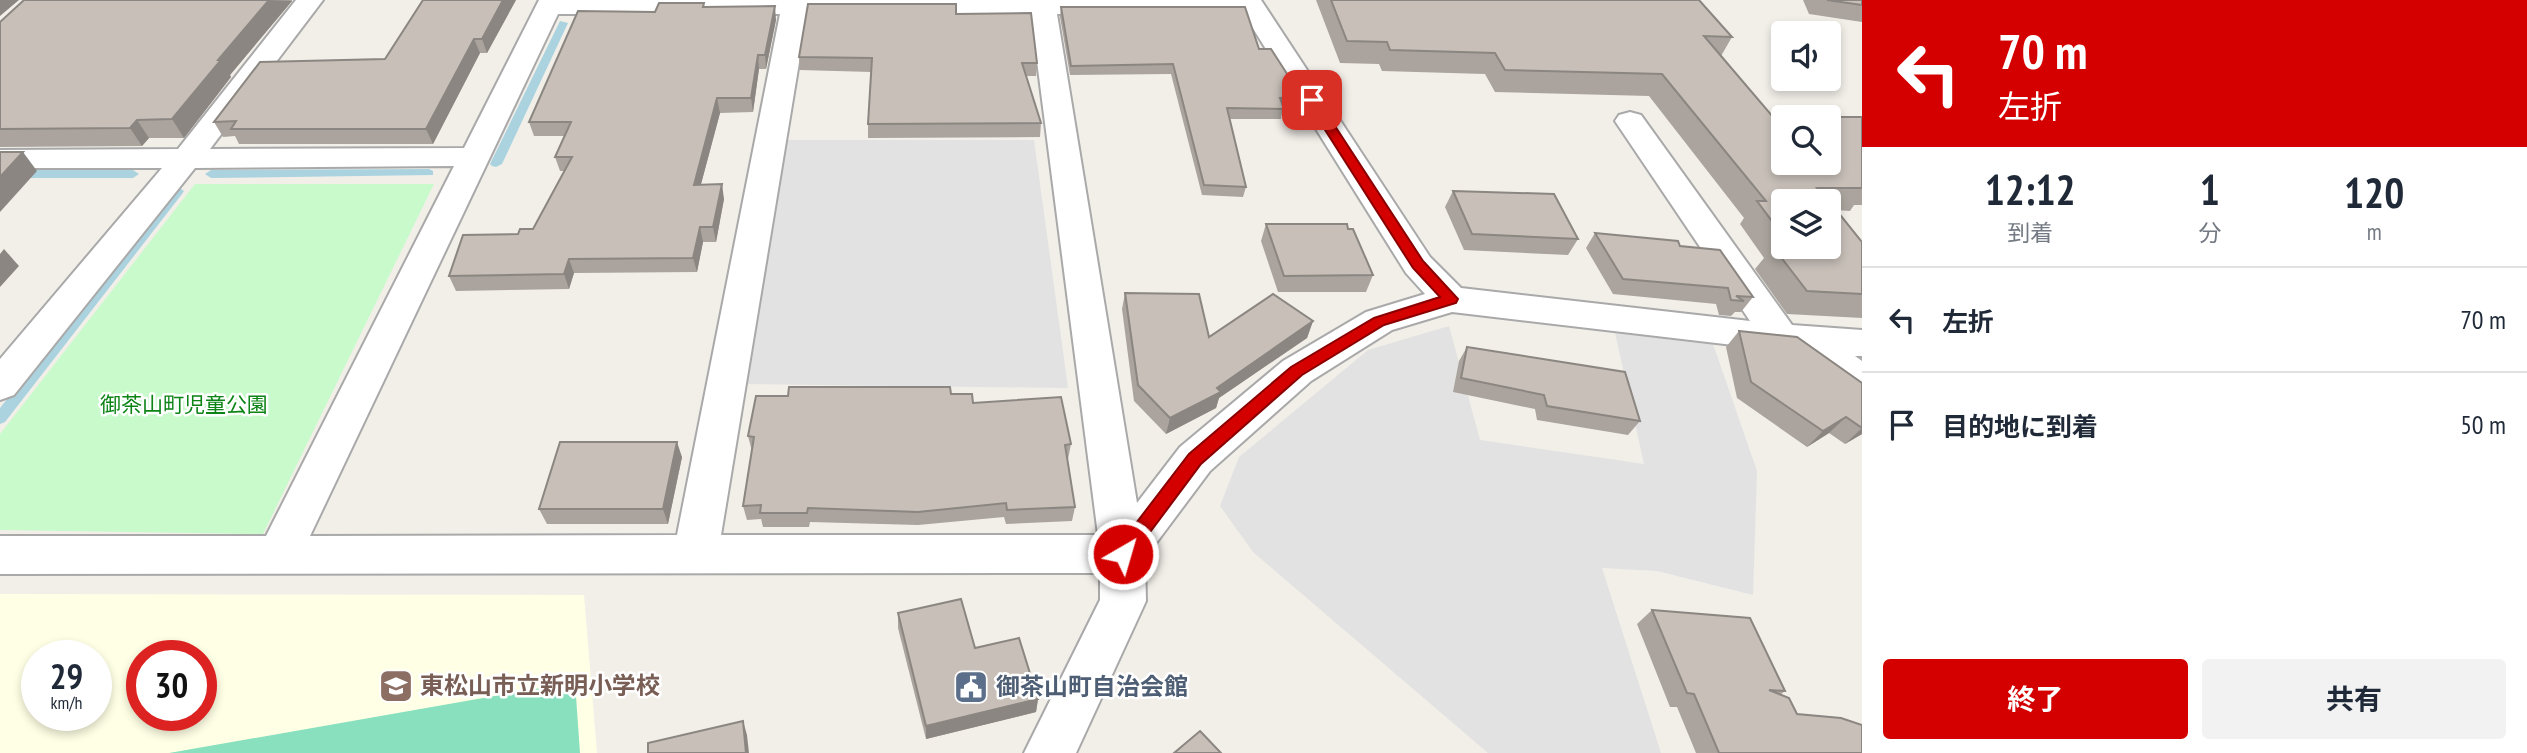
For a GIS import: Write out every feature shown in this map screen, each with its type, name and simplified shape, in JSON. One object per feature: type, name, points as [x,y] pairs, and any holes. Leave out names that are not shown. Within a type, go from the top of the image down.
[{"type":"street","points":[[0,385],[185,160],[310,0]]},
{"type":"street","points":[[279,554],[550,3],[1043,6],[1250,3],[1418,265],[1451,299]]},
{"type":"street","points":[[696,554],[795,6]]},
{"type":"street","points":[[1043,6],[1123,554],[1123,601],[1051,753]]},
{"type":"street","points":[[1630,121],[1797,340],[1829,357],[1862,381]]},
{"type":"street","points":[[0,159],[476,157]]},
{"type":"street","points":[[1123,554],[1195,459],[1297,371],[1379,321],[1451,299],[1797,340],[1862,343]]},
{"type":"street","points":[[0,555],[1123,554]]},
{"type":"shaded area","points":[[785,140],[1034,140],[1068,388],[746,384]]},
{"type":"shaded area","points":[[1449,326],[1480,440],[1644,464],[1614,328],[1713,344],[1757,471],[1753,595],[1657,571],[1602,568],[1661,753],[1488,753],[1253,552],[1220,506],[1239,457],[1368,350]]},
{"type":"shaded area","name":"東松山市立新明小学校","points":[[0,594],[584,595],[597,753],[0,753]]},
{"type":"green space","name":"御茶山町児童公園","points":[[195,184],[434,184],[263,534],[0,530],[0,434]]},
{"type":"green space","points":[[575,682],[580,753],[169,753]]},
{"type":"building","points":[[24,0],[269,0],[172,119],[137,120],[130,128],[0,129],[0,22]]},
{"type":"building","points":[[423,0],[503,0],[482,39],[474,39],[426,129],[231,129],[236,121],[214,122],[260,62],[385,59]]},
{"type":"building","points":[[1331,0],[1699,0],[1732,37],[1704,36],[1771,115],[1771,175],[1841,175],[1841,117],[1862,117],[1862,188],[1771,189],[1771,220],[1757,201],[1766,201],[1662,74],[1505,70],[1495,53],[1390,50],[1387,42],[1347,41]]},
{"type":"building","points":[[1827,0],[1862,0],[1862,5]]},
{"type":"building","points":[[659,3],[704,3],[703,7],[775,6],[765,55],[758,55],[751,98],[717,98],[694,185],[722,184],[713,227],[700,227],[693,258],[569,259],[564,274],[449,276],[463,235],[518,234],[520,229],[533,229],[572,157],[555,157],[571,122],[529,122],[578,11],[655,12]]},
{"type":"building","points":[[808,4],[956,4],[956,14],[1031,13],[1037,63],[1022,63],[1041,123],[868,124],[872,58],[799,57]]},
{"type":"building","points":[[1061,7],[1245,7],[1259,49],[1271,49],[1302,97],[1280,98],[1284,109],[1227,108],[1246,187],[1204,185],[1173,64],[1071,66]]},
{"type":"building","points":[[0,152],[23,152],[0,177]]},
{"type":"building","points":[[1453,191],[1554,194],[1578,239],[1472,234]]},
{"type":"building","points":[[1841,216],[1862,242],[1862,294],[1807,291],[1782,259],[1841,259]]},
{"type":"building","points":[[1266,224],[1347,224],[1348,229],[1353,229],[1373,275],[1284,276]]},
{"type":"building","points":[[1595,233],[1678,241],[1680,246],[1720,250],[1753,297],[1736,296],[1744,301],[1731,300],[1728,288],[1623,279]]},
{"type":"building","points":[[1125,293],[1199,294],[1209,337],[1273,294],[1313,321],[1217,388],[1221,392],[1170,418],[1138,385]]},
{"type":"building","points":[[1739,331],[1797,337],[1862,383],[1862,428],[1846,417],[1823,431],[1751,382]]},
{"type":"building","points":[[1467,347],[1625,372],[1640,421],[1547,406],[1544,395],[1461,378]]},
{"type":"building","points":[[789,387],[950,387],[951,394],[972,394],[973,403],[1061,397],[1071,444],[1065,445],[1075,507],[1007,510],[1006,503],[918,512],[808,508],[807,513],[760,513],[761,505],[743,506],[754,437],[748,436],[756,396],[788,396]]},
{"type":"building","points":[[560,442],[677,442],[663,509],[539,509]]},
{"type":"building","name":"御茶山町自治会館","points":[[961,599],[975,648],[1019,638],[1038,699],[926,726],[898,613]]},
{"type":"building","points":[[1652,610],[1750,618],[1785,691],[1769,690],[1789,698],[1797,714],[1841,718],[1862,725],[1862,753],[1719,753],[1694,694],[1687,693]]},
{"type":"building","points":[[743,721],[746,753],[648,753],[648,743]]},
{"type":"building","points":[[1200,731],[1221,753],[1174,753]]},
{"type":"waterway","points":[[496,164],[563,23]]},
{"type":"waterway","points":[[211,174],[429,173]]},
{"type":"waterway","points":[[0,174],[133,174]]},
{"type":"waterway","points":[[0,418],[178,191]]},
{"type":"place","name":"東松山市立新明小学校","points":[[396,686]]},
{"type":"place","name":"御茶山町自治会館","points":[[971,687]]},
{"type":"route","points":[[1123,554],[1195,459],[1297,371],[1379,321],[1451,299],[1418,265],[1312,100]]}]
